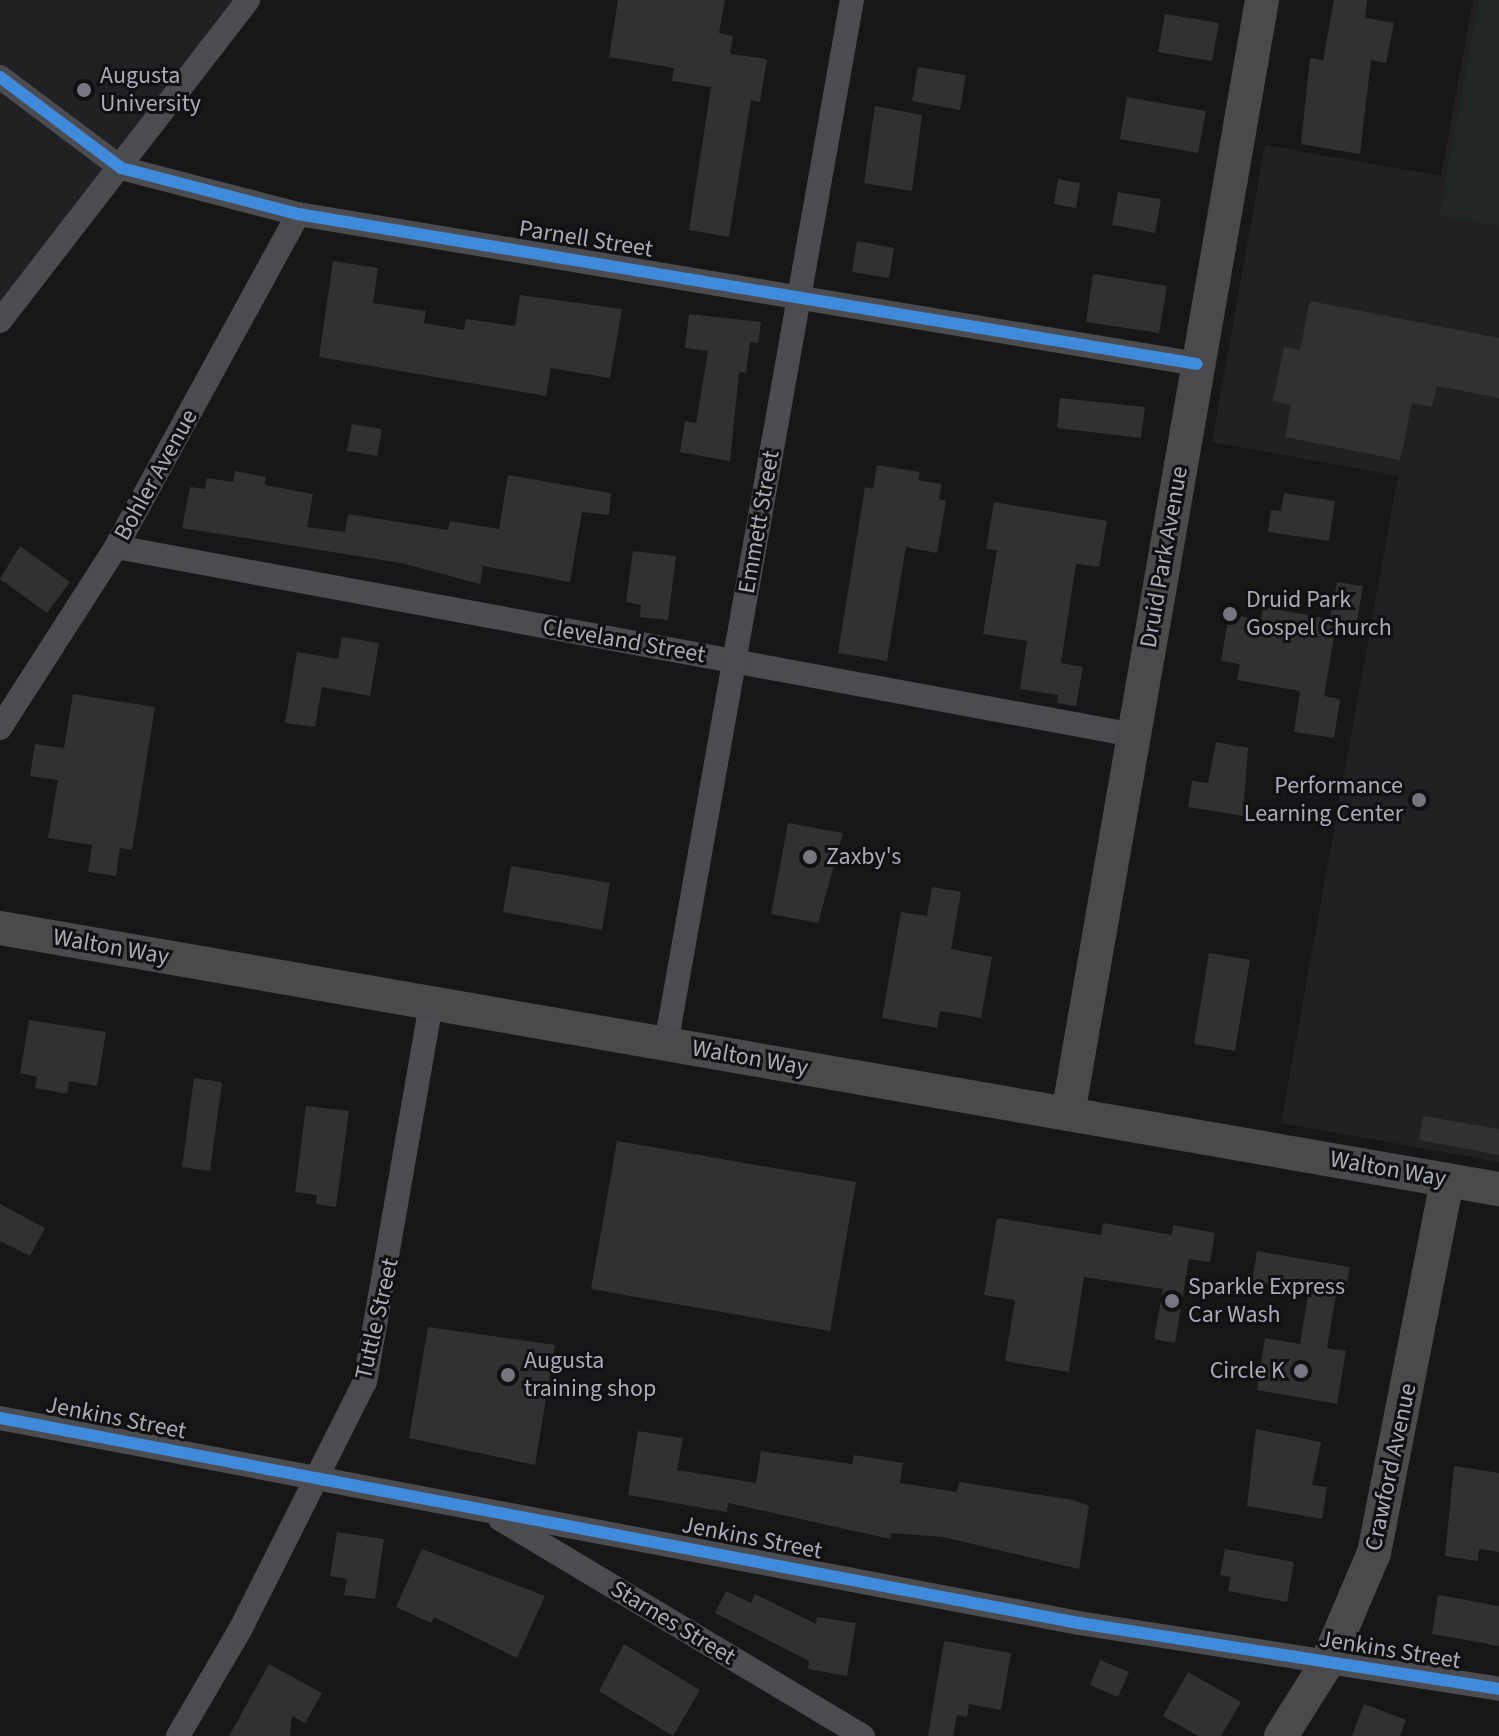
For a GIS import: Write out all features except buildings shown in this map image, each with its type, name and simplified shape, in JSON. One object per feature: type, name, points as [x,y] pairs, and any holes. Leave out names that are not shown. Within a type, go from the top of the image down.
[{"type":"street","points":[[0,321],[248,0]]},
{"type":"street","name":"Emmett Street","points":[[666,1044],[852,0]]},
{"type":"street","name":"Druid Park Avenue","points":[[1068,1114],[1262,0]]},
{"type":"street","name":"Parnell Street","points":[[0,77],[121,168],[298,214],[1197,364]]},
{"type":"street","name":"Bohler Avenue","points":[[0,728],[116,547],[298,214]]},
{"type":"street","name":"Cleveland Street","points":[[116,547],[1133,735]]},
{"type":"street","name":"Walton Way","points":[[0,928],[1499,1189]]},
{"type":"street","name":"Tuttle Street","points":[[178,1736],[318,1480],[365,1382],[431,1003]]},
{"type":"street","name":"Crawford Avenue","points":[[1281,1736],[1327,1663],[1374,1553],[1447,1180]]},
{"type":"street","name":"Jenkins Street","points":[[0,1418],[1079,1623],[1499,1689]]},
{"type":"street","name":"Starnes Street","points":[[484,1510],[863,1736]]},
{"type":"shaded area","name":"Augusta University","points":[[0,0],[235,0],[0,304]]},
{"type":"shaded area","name":"Performance Learning Center","points":[[1473,0],[1499,0],[1499,1162],[1281,1123],[1398,476],[1212,442],[1265,145],[1441,176]]},
{"type":"shaded area","points":[[1479,0],[1499,0],[1499,226],[1439,216]]},
{"type":"cycle path","points":[[0,77],[121,168],[298,214],[1197,364]]},
{"type":"cycle path","points":[[0,1418],[1079,1623],[1499,1689]]},
{"type":"place","name":"Augusta University","points":[[84,90]]},
{"type":"place","name":"Druid Park Gospel Church","points":[[1230,614]]},
{"type":"place","name":"Performance Learning Center","points":[[1419,800]]},
{"type":"place","name":"Zaxby's","points":[[810,857]]},
{"type":"place","name":"Sparkle Express Car Wash","points":[[1172,1301]]},
{"type":"place","name":"Circle K","points":[[1301,1371]]},
{"type":"place","name":"Augusta training shop","points":[[508,1375]]}]
